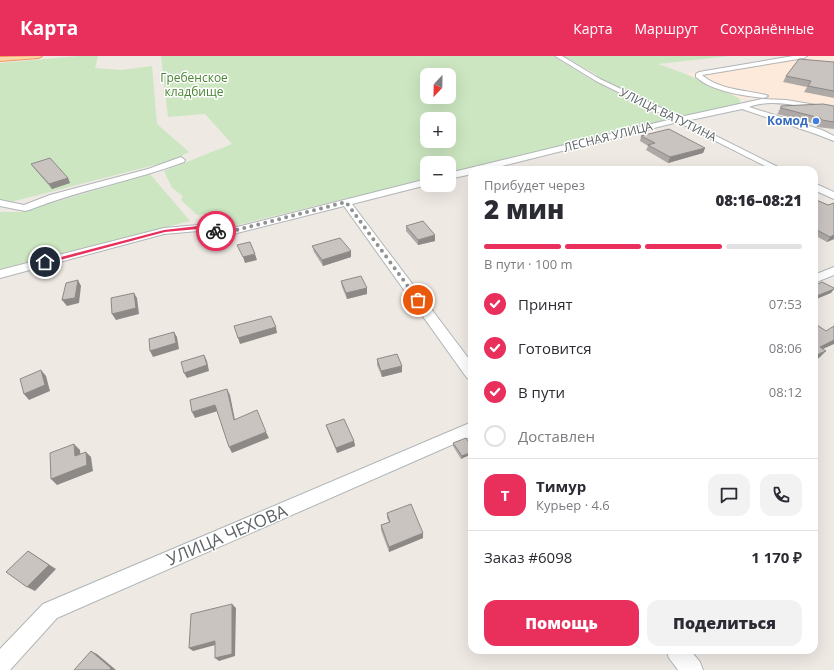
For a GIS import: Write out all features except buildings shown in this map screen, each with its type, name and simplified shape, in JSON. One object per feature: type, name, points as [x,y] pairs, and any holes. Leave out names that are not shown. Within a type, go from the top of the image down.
[{"type":"main road","points":[[0,58],[4,56]]},
{"type":"main road","points":[[0,58],[38,56]]},
{"type":"street","name":"УЛИЦА ВАТУТИНА","points":[[558,56],[598,80],[772,166]]},
{"type":"street","points":[[804,59],[781,60],[712,71],[699,74],[699,77],[720,88],[738,92],[828,102]]},
{"type":"street","name":"ЛЕСНАЯ УЛИЦА","points":[[491,166],[678,120],[742,107],[749,103],[779,102],[834,110]]},
{"type":"street","points":[[742,107],[819,132],[834,135]]},
{"type":"street","points":[[819,132],[834,139]]},
{"type":"street","points":[[0,203],[25,208],[68,192],[151,171],[181,160]]},
{"type":"street","points":[[456,174],[468,172]]},
{"type":"street","points":[[0,274],[164,231],[198,228],[211,231],[229,232],[420,184]]},
{"type":"street","points":[[818,188],[834,196]]},
{"type":"street","points":[[346,202],[468,369]]},
{"type":"street","points":[[818,277],[834,271]]},
{"type":"street","name":"УЛИЦА ЧЕХОВА","points":[[0,665],[50,611],[468,430]]},
{"type":"street","points":[[681,654],[692,670]]},
{"type":"shaded area","points":[[792,56],[834,56],[834,105],[739,98],[686,74]]},
{"type":"green space","points":[[78,56],[98,56],[95,68],[121,70],[152,66],[157,124],[189,152],[174,160],[11,202],[0,199],[0,63]]},
{"type":"green space","name":"Гребенское кладбище","points":[[161,56],[553,56],[587,77],[667,120],[481,166],[468,166],[468,169],[456,172],[456,156],[420,156],[420,181],[349,200],[348,198],[226,228],[207,214],[197,215],[181,200],[183,196],[172,188],[164,171],[232,144],[205,114],[168,117]]},
{"type":"green space","points":[[564,56],[730,56],[658,64],[686,74],[739,98],[741,104],[678,117],[594,76],[597,75]]},
{"type":"green space","points":[[150,174],[190,221],[0,269],[0,212],[22,212]]},
{"type":"way so far","points":[[216,231],[229,232],[346,202],[418,300]]},
{"type":"place","name":"Комод","points":[[816,121]]},
{"type":"route","points":[[45,262],[164,231],[198,228],[216,231]]}]
